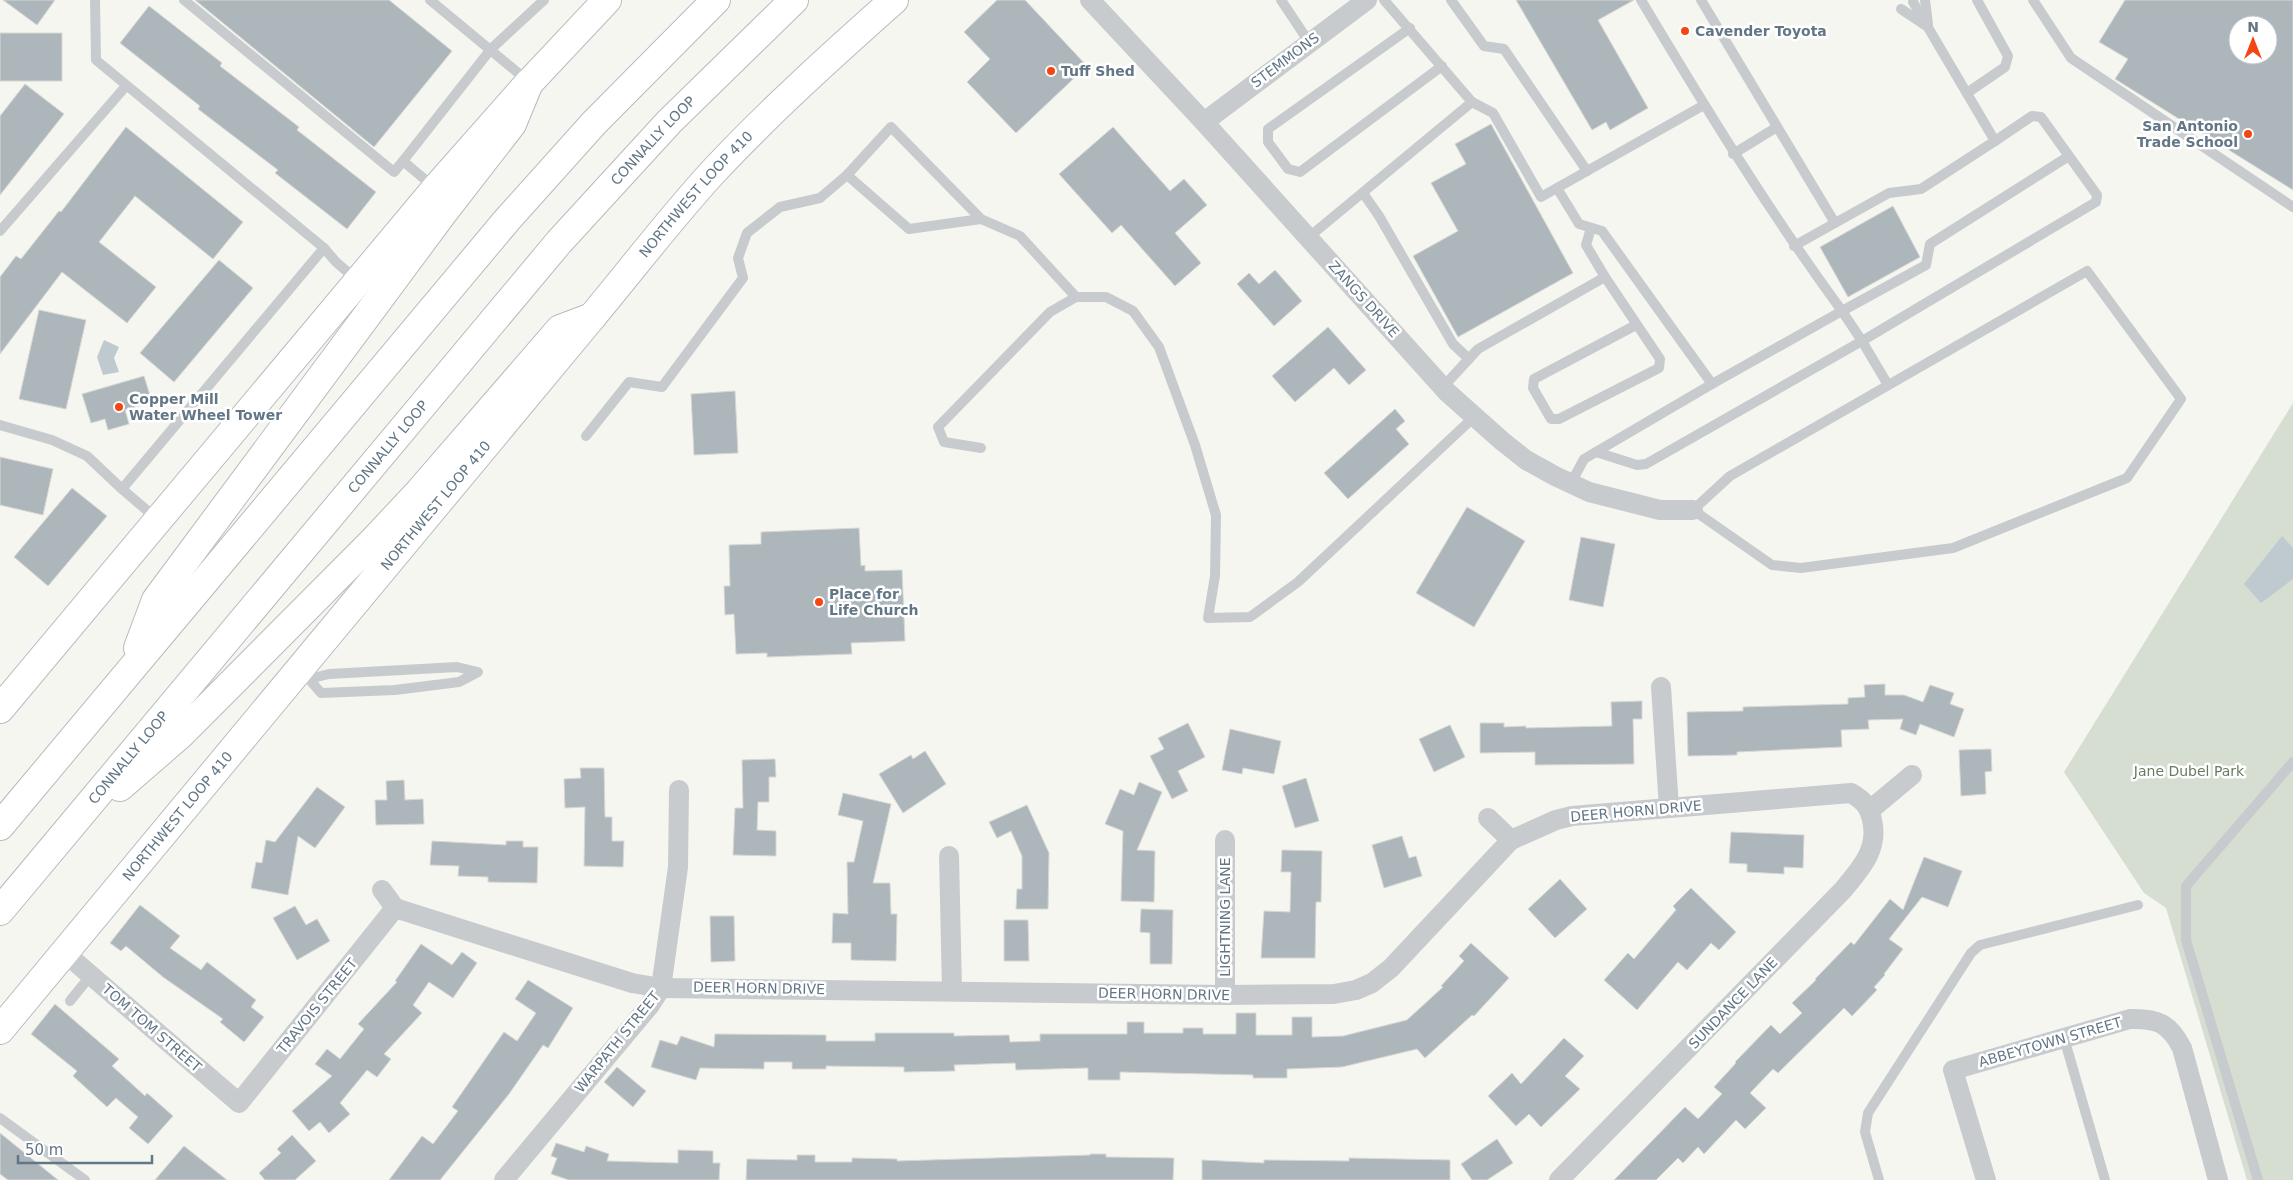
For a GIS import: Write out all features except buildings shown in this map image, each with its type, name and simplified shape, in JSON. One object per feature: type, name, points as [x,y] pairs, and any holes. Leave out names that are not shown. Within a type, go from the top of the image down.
[{"type":"main road","points":[[0,709],[436,188],[529,83],[607,0]]},
{"type":"main road","points":[[0,826],[130,668],[507,220],[594,123],[716,0]]},
{"type":"main road","name":"CONNALLY LOOP","points":[[0,911],[559,242],[663,128],[794,0]]},
{"type":"main road","name":"NORTHWEST LOOP 410","points":[[0,1030],[65,952],[304,676],[672,219],[736,148],[821,66],[894,0]]},
{"type":"main road","points":[[130,668],[156,600],[308,394],[512,124],[529,83]]},
{"type":"main road","points":[[57,842],[182,734],[360,555],[419,492],[560,329],[592,317]]},
{"type":"street","name":"ZANGS DRIVE","points":[[1090,0],[1309,237],[1443,387],[1526,460],[1589,492],[1651,508],[1693,510]]},
{"type":"street","name":"STEMMONS","points":[[1204,122],[1367,0]]},
{"type":"street","points":[[1661,687],[1669,808]]},
{"type":"street","points":[[1870,810],[1912,776]]},
{"type":"street","name":"WARPATH STREET","points":[[504,1180],[650,1005],[661,988],[678,867],[679,790]]},
{"type":"street","name":"DEER HORN DRIVE","points":[[395,908],[632,983],[661,988],[952,990],[1225,995],[1334,994],[1356,990],[1372,983],[1391,968],[1511,840],[1547,824],[1572,816],[1851,793],[1862,800],[1870,810]]},
{"type":"street","name":"SUNDANCE LANE","points":[[1559,1180],[1843,890],[1869,856],[1874,841],[1874,829],[1870,810]]},
{"type":"street","points":[[1488,818],[1511,840]]},
{"type":"street","name":"LIGHTNING LANE","points":[[1225,840],[1225,995]]},
{"type":"street","points":[[949,856],[952,990]]},
{"type":"street","points":[[382,890],[395,908]]},
{"type":"street","name":"TRAVOIS STREET","points":[[239,1103],[395,908]]},
{"type":"street","name":"TOM TOM STREET","points":[[65,952],[239,1103]]},
{"type":"street","name":"ABBEYTOWN STREET","points":[[1986,1180],[1953,1070],[2130,1019],[2147,1019],[2174,1031],[2182,1048],[2218,1180]]},
{"type":"lane","points":[[94,0],[96,60],[324,248],[358,281]]},
{"type":"lane","points":[[184,0],[394,172],[491,49],[544,0]]},
{"type":"lane","points":[[430,0],[491,49],[529,83]]},
{"type":"lane","points":[[1281,0],[1309,42]]},
{"type":"lane","points":[[1384,0],[1472,102],[1493,113],[1541,197],[1704,105]]},
{"type":"lane","points":[[1452,0],[1484,46],[1504,49],[1587,171]]},
{"type":"lane","points":[[1640,0],[1733,154],[1794,246],[1842,311],[1888,385]]},
{"type":"lane","points":[[1701,0],[1835,223]]},
{"type":"lane","points":[[1926,0],[1928,26]]},
{"type":"lane","points":[[1967,93],[2005,66],[2008,56],[1977,0]]},
{"type":"lane","points":[[2033,0],[2071,58],[2293,207]]},
{"type":"lane","points":[[1913,2],[1995,141]]},
{"type":"lane","points":[[1901,9],[1928,26]]},
{"type":"lane","points":[[1410,28],[1268,129],[1268,142],[1288,169],[1300,172],[1442,66]]},
{"type":"lane","points":[[0,232],[126,86]]},
{"type":"lane","points":[[1309,237],[1472,102]]},
{"type":"lane","points":[[1596,452],[1638,465],[1646,464],[1862,341],[2096,202],[2097,195],[2042,117],[2032,116],[1921,189],[1889,192],[1794,246]]},
{"type":"lane","points":[[586,436],[629,382],[662,387],[744,278],[738,258],[747,233],[780,207],[820,198],[848,175],[891,127],[981,219],[1020,236],[1076,297]]},
{"type":"lane","points":[[1733,154],[1777,127]]},
{"type":"lane","points":[[1571,483],[1584,459],[1712,384],[1926,265],[1930,244],[2069,156]]},
{"type":"lane","points":[[403,161],[436,188]]},
{"type":"lane","points":[[848,175],[908,229],[981,219]]},
{"type":"lane","points":[[1557,188],[1579,224],[1602,231],[1712,384]]},
{"type":"lane","points":[[1363,192],[1379,216],[1453,344],[1469,359]]},
{"type":"lane","points":[[1591,228],[1586,244],[1605,277],[1660,359],[1659,368],[1559,419],[1551,419],[1533,388],[1534,378],[1636,325]]},
{"type":"lane","points":[[122,489],[324,248]]},
{"type":"lane","points":[[2087,271],[2181,399],[2127,478],[1953,548],[1801,568],[1772,565],[1693,510],[1730,476],[2087,271]]},
{"type":"lane","points":[[1443,387],[1478,349],[1605,277]]},
{"type":"lane","points":[[981,448],[944,442],[938,427],[1050,312],[1076,297],[1106,297],[1133,311],[1159,347],[1195,445],[1216,515],[1215,576],[1208,618],[1250,617],[1298,582],[1474,416]]},
{"type":"lane","points":[[0,425],[52,440],[86,456],[158,520]]},
{"type":"lane","points":[[457,667],[478,672],[459,682],[395,690],[321,694],[304,676],[457,667]]},
{"type":"lane","points":[[2258,1180],[2186,940],[2186,886],[2293,762]]},
{"type":"lane","points":[[1879,1180],[1866,1132],[1868,1113],[1971,953],[1980,945],[2138,905]]},
{"type":"lane","points":[[70,1001],[91,975]]},
{"type":"lane","points":[[2064,1038],[2105,1180]]},
{"type":"lane","points":[[0,1118],[85,1180]]},
{"type":"green space","name":"Jane Dubel Park","points":[[2293,403],[2293,1180],[2247,1180],[2166,908],[2144,893],[2064,772]]},
{"type":"shaded area","points":[[104,340],[119,347],[114,358],[119,372],[103,375],[97,357]]},
{"type":"shaded area","points":[[2282,536],[2293,548],[2293,579],[2261,603],[2244,584]]},
{"type":"place","name":"Cavender Toyota","points":[[1685,31]]},
{"type":"place","name":"Tuff Shed","points":[[1051,71]]},
{"type":"place","name":"San Antonio Trade School","points":[[2248,134]]},
{"type":"place","name":"Copper Mill Water Wheel Tower","points":[[119,407]]},
{"type":"place","name":"Place for Life Church","points":[[819,602]]}]
